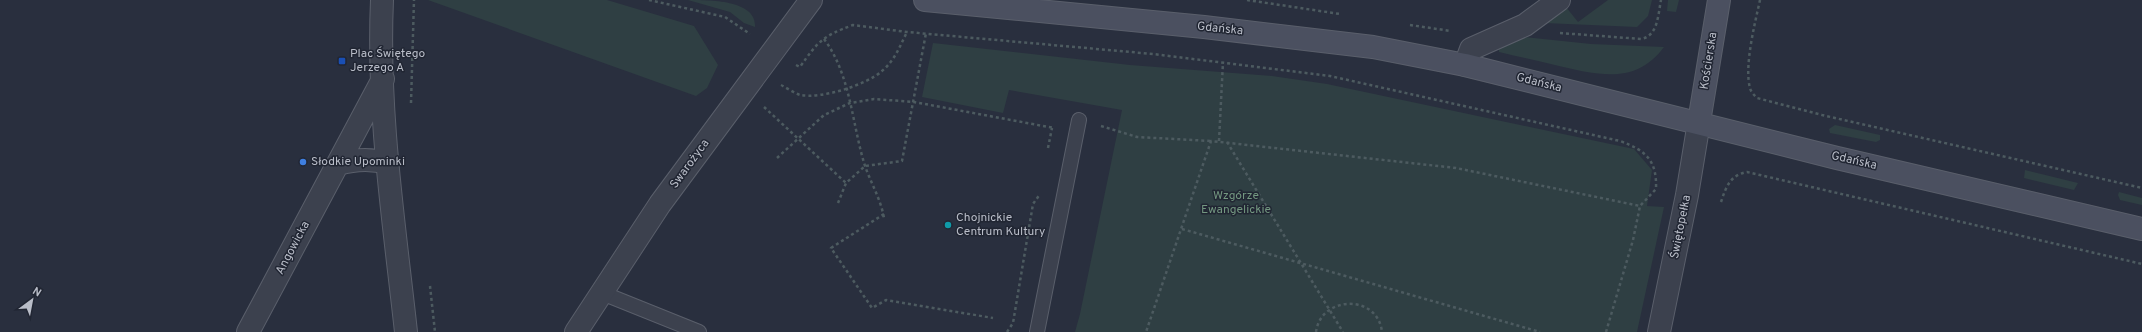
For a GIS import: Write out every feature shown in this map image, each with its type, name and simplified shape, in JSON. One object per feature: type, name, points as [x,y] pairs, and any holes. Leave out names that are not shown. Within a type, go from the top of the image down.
[{"type":"main road","name":"Gdańska","points":[[925,0],[1366,46],[1465,65],[1822,154],[2142,229]]},
{"type":"main road","name":"Kościerska","points":[[1698,122],[1719,0]]},
{"type":"street","points":[[382,0],[383,79],[388,164],[406,332]]},
{"type":"street","name":"Swarożyca","points":[[576,332],[660,204],[811,0]]},
{"type":"street","points":[[1465,65],[1471,49],[1525,25],[1559,0]]},
{"type":"street","name":"Angowicka","points":[[248,332],[383,79]]},
{"type":"street","name":"Świętopełka","points":[[1659,332],[1687,195],[1698,122]]},
{"type":"street","points":[[338,164],[362,159],[375,159],[388,164]]},
{"type":"lane","points":[[1037,332],[1079,120]]},
{"type":"lane","points":[[602,293],[699,332]]},
{"type":"path","points":[[409,110],[412,98],[414,0]]},
{"type":"path","points":[[649,0],[726,17],[750,34]]},
{"type":"path","points":[[1247,0],[1348,16]]},
{"type":"path","points":[[1525,25],[1529,30],[1641,39],[1648,38],[1654,32],[1661,0]]},
{"type":"path","points":[[1760,0],[1752,38],[1748,79],[1750,90],[1757,98],[1822,115],[2142,188]]},
{"type":"path","points":[[1402,24],[1449,31],[1456,30]]},
{"type":"path","points":[[790,62],[800,67],[816,44],[833,32],[853,25],[907,32],[1102,49],[1223,62],[1330,76],[1620,141],[1639,149],[1650,160],[1655,169],[1656,189],[1640,206],[1634,240],[1606,332]]},
{"type":"path","points":[[775,81],[800,94],[819,95],[846,89],[882,71],[898,53],[907,32]]},
{"type":"path","points":[[838,203],[846,183],[865,166],[902,161],[926,33]]},
{"type":"path","points":[[824,39],[833,51],[846,89],[865,166],[884,214],[884,218]]},
{"type":"path","points":[[1219,141],[1223,62]]},
{"type":"path","points":[[777,158],[798,137],[824,115],[850,103],[874,99],[914,102],[1003,119]]},
{"type":"path","points":[[760,102],[846,183]]},
{"type":"path","points":[[1048,151],[1052,128]]},
{"type":"path","points":[[1138,136],[1219,141],[1456,168],[1640,206]]},
{"type":"path","points":[[1146,332],[1211,141]]},
{"type":"path","points":[[1227,142],[1300,264],[1343,332]]},
{"type":"path","points":[[1721,202],[1726,185],[1738,174],[1747,172],[2142,264]]},
{"type":"path","points":[[1007,332],[1013,323],[1033,204],[1040,195],[1041,188]]},
{"type":"path","points":[[884,214],[831,248],[872,308],[886,300],[993,318]]},
{"type":"path","points":[[1182,229],[1540,332]]},
{"type":"path","points":[[1316,332],[1320,318],[1329,309],[1343,303],[1359,304],[1373,312],[1381,325],[1382,332]]},
{"type":"green space","points":[[428,0],[607,0],[694,26],[718,65],[707,88],[696,96]]},
{"type":"green space","points":[[688,0],[719,1],[740,7],[748,11],[754,18],[755,27],[744,23],[730,12]]},
{"type":"green space","points":[[1608,0],[1652,0],[1648,16],[1637,27],[1544,23],[1566,7],[1578,22]]},
{"type":"green space","points":[[1668,0],[1679,0],[1676,12],[1667,11]]},
{"type":"green space","points":[[1524,37],[1591,44],[1664,47],[1653,59],[1641,67],[1629,72],[1602,74],[1499,52],[1499,47]]},
{"type":"green space","name":"Wzgórze Ewangelickie","points":[[933,43],[1130,65],[1272,76],[1327,84],[1634,149],[1652,170],[1647,206],[1664,207],[1637,332],[1075,332],[1122,110],[1009,90],[1003,113],[922,97]]},
{"type":"green space","points":[[1835,125],[1880,135],[1880,140],[1876,142],[1830,133],[1829,129]]},
{"type":"green space","points":[[2025,170],[2078,183],[2074,190],[2024,178]]},
{"type":"green space","points":[[2119,192],[2142,198],[2142,205],[2120,200],[2118,195]]},
{"type":"place","name":"Plac Świętego Jerzego A","points":[[342,61]]},
{"type":"place","name":"Słodkie Upominki","points":[[303,162]]},
{"type":"place","name":"Chojnickie Centrum Kultury","points":[[948,225]]}]
